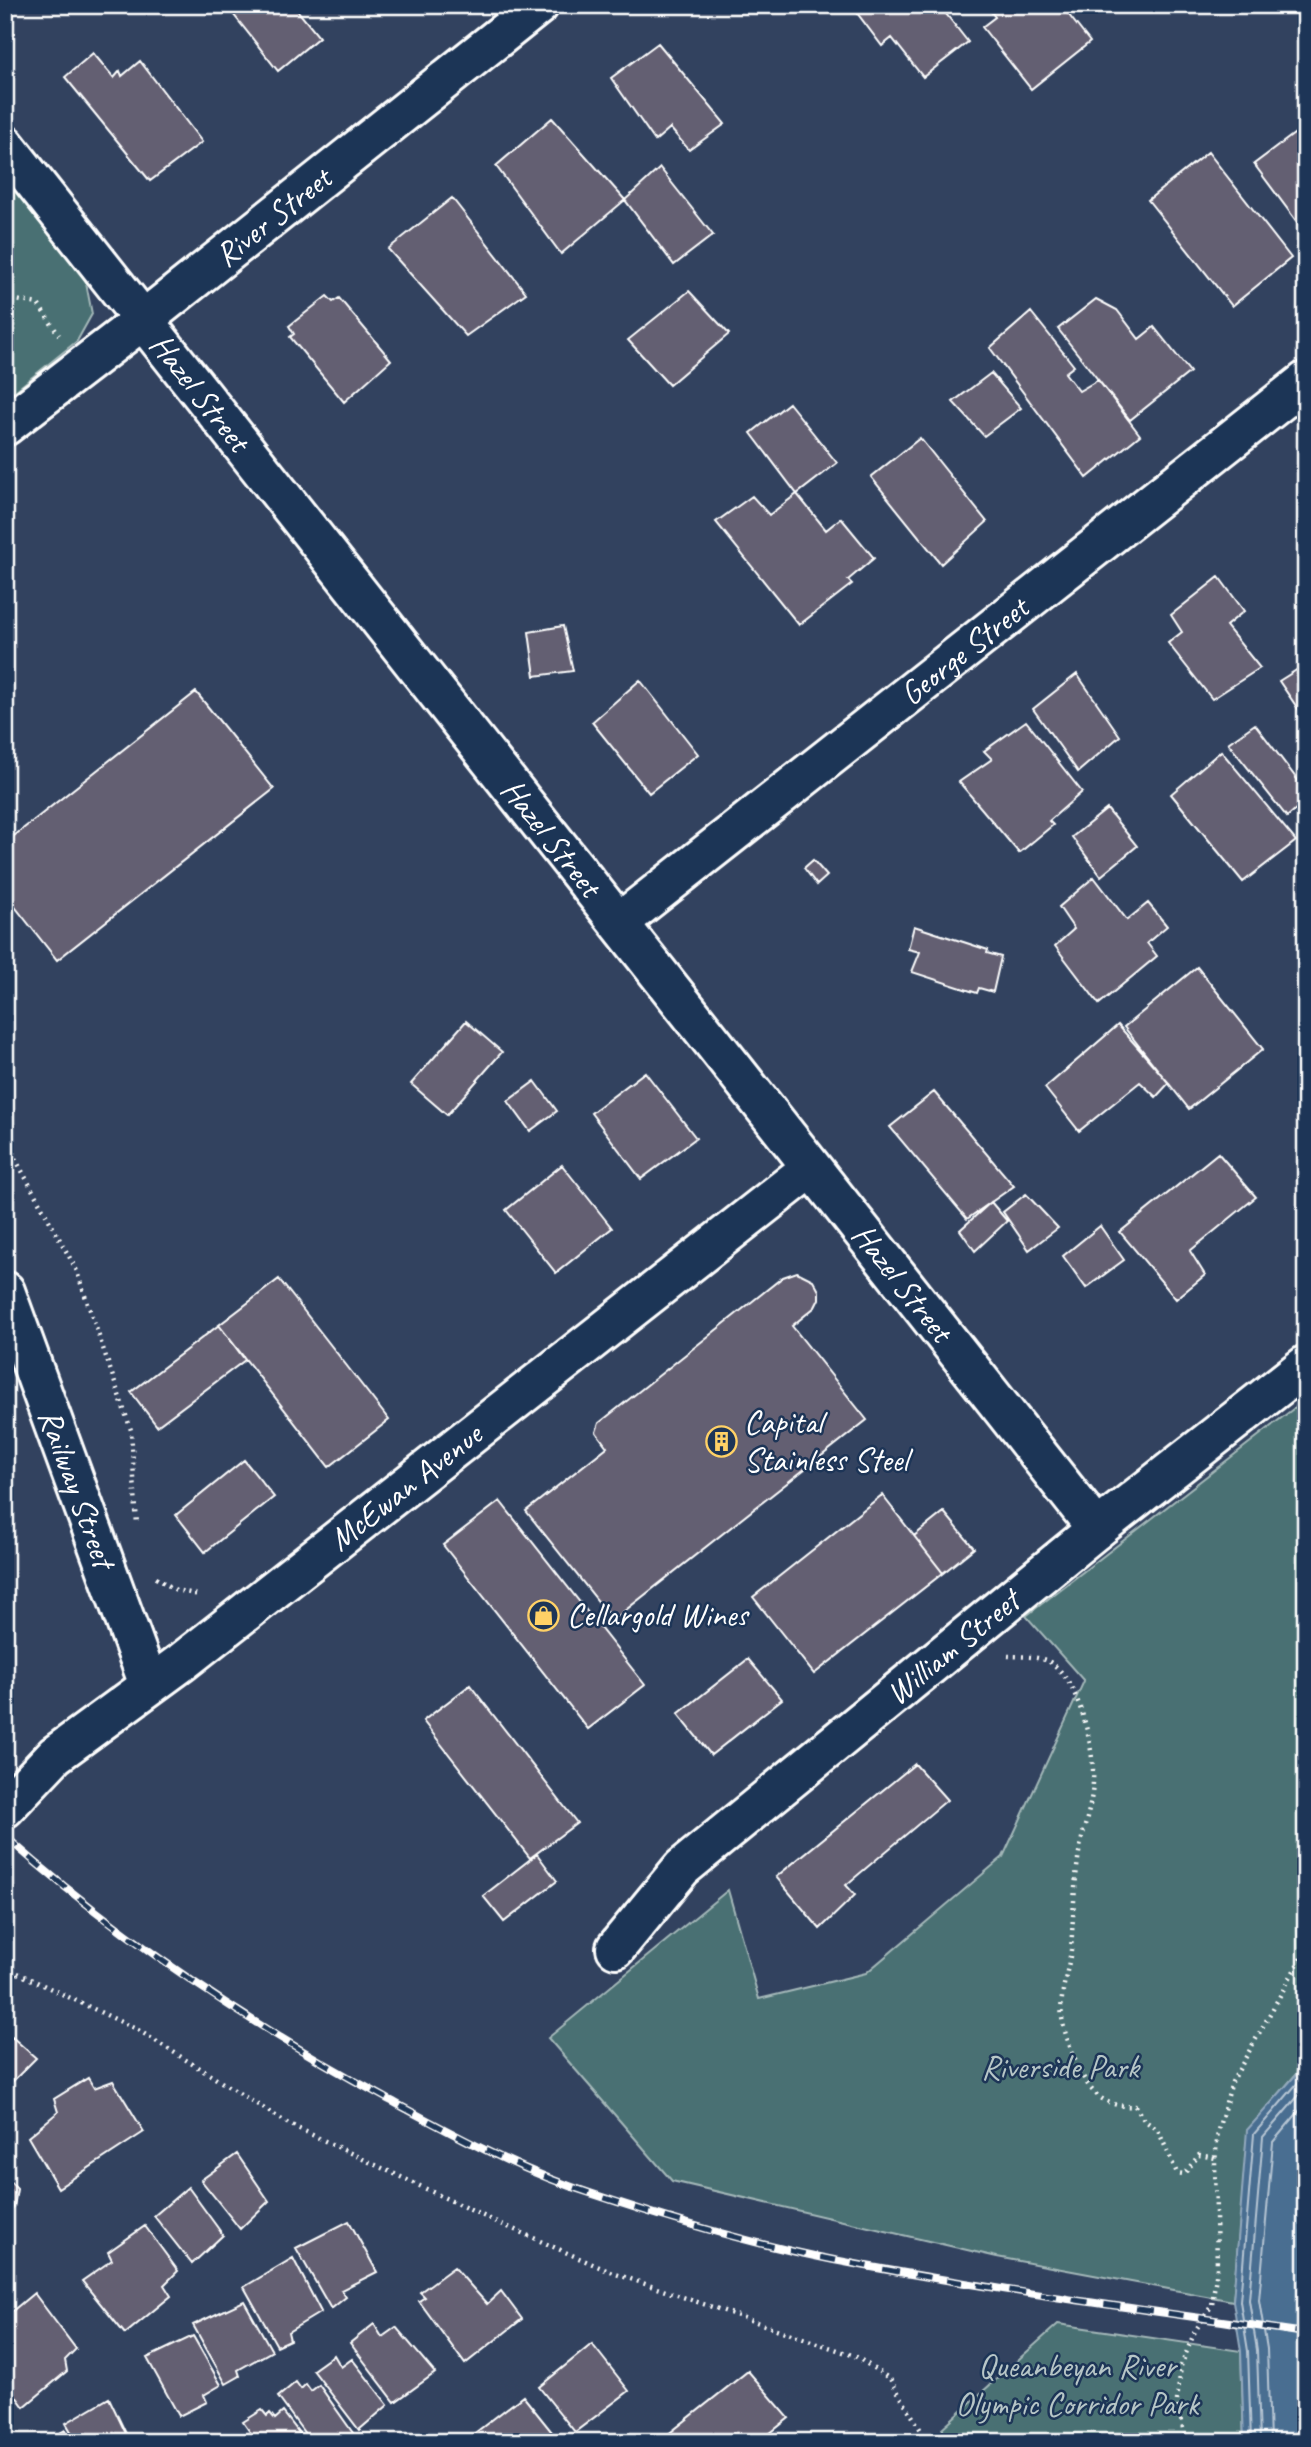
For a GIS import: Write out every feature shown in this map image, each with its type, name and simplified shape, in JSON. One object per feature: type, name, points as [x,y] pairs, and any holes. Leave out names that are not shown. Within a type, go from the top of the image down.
[{"type":"street","name":"River Street","points":[[5,426],[143,320],[539,5]]},
{"type":"street","name":"Hazel Street","points":[[5,145],[1097,1529]]},
{"type":"street","name":"George Street","points":[[620,922],[1306,381]]},
{"type":"street","name":"McEwan Avenue","points":[[5,1808],[64,1748],[149,1685],[811,1168]]},
{"type":"street","name":"Railway Street","points":[[5,1291],[149,1685]]},
{"type":"street","name":"William Street","points":[[616,1948],[682,1868],[1097,1529],[1306,1365]]},
{"type":"path","points":[[5,299],[38,304],[81,367]]},
{"type":"path","points":[[5,1140],[76,1269],[131,1430],[137,1537]]},
{"type":"path","points":[[152,1574],[163,1584],[183,1593],[208,1596]]},
{"type":"path","points":[[957,1644],[1053,1663],[1073,1690],[1088,1733],[1093,1781],[1080,1840],[1071,1951],[1065,1970],[1062,2017],[1069,2047],[1084,2080],[1095,2095],[1108,2104],[1135,2106],[1144,2120],[1158,2130],[1177,2173],[1184,2174],[1199,2155],[1215,2158]]},
{"type":"path","points":[[1186,2442],[1177,2401],[1181,2366],[1195,2331],[1212,2305],[1217,2268],[1215,2158],[1218,2130],[1232,2082],[1306,1949]]},
{"type":"path","points":[[5,1967],[138,2031],[287,2123],[481,2215],[613,2273],[855,2356],[890,2379],[928,2442]]},
{"type":"green space","points":[[5,177],[85,278],[92,314],[77,341],[5,399]]},
{"type":"green space","name":"Riverside Park","points":[[1306,1399],[1306,2057],[1302,2067],[1248,2130],[1233,2301],[997,2257],[672,2181],[548,2038],[728,1890],[759,1999],[866,1973],[1003,1857],[1084,1681],[1026,1616]]},
{"type":"green space","name":"Queanbeyan River Olympic Corridor Park","points":[[1058,2324],[1241,2351],[1244,2442],[949,2442],[942,2428]]},
{"type":"water","points":[[1306,2057],[1306,2442],[1244,2442],[1241,2351],[1233,2301],[1247,2130],[1302,2068]]},
{"type":"building","points":[[226,5],[293,5],[319,37],[278,71]]},
{"type":"building","points":[[851,5],[939,5],[968,42],[923,77],[892,38],[882,46]]},
{"type":"building","points":[[986,5],[1061,5],[1090,42],[1031,89],[982,27],[995,17]]},
{"type":"building","points":[[658,43],[725,124],[689,150],[670,128],[655,141],[611,78]]},
{"type":"building","points":[[93,53],[114,78],[120,71],[122,76],[140,61],[202,142],[150,181],[65,77]]},
{"type":"building","points":[[552,118],[625,200],[561,254],[496,166]]},
{"type":"building","points":[[1306,125],[1306,227],[1303,230],[1254,164]]},
{"type":"building","points":[[1208,152],[1291,258],[1232,306],[1148,200]]},
{"type":"building","points":[[660,168],[713,235],[674,265],[625,200]]},
{"type":"building","points":[[452,198],[526,293],[466,336],[388,249]]},
{"type":"building","points":[[689,291],[729,334],[669,385],[628,340]]},
{"type":"building","points":[[327,296],[333,302],[339,298],[391,360],[344,402],[290,337],[294,334],[289,326]]},
{"type":"building","points":[[1096,299],[1117,310],[1139,339],[1154,327],[1190,372],[1130,420],[1058,329]]},
{"type":"building","points":[[1031,312],[1074,366],[1065,373],[1079,391],[1098,380],[1140,435],[1087,478],[990,348]]},
{"type":"building","points":[[991,373],[1021,408],[984,436],[953,402]]},
{"type":"building","points":[[789,403],[837,463],[797,494],[751,433]]},
{"type":"building","points":[[920,438],[987,522],[941,564],[871,477]]},
{"type":"building","points":[[797,494],[826,530],[841,518],[874,558],[848,580],[852,584],[799,625],[716,522],[752,496],[769,515]]},
{"type":"building","points":[[1219,577],[1244,611],[1226,626],[1260,668],[1212,699],[1168,643],[1182,632],[1171,615]]},
{"type":"building","points":[[563,626],[573,671],[535,676],[529,632]]},
{"type":"building","points":[[1306,664],[1306,719],[1305,719],[1279,681]]},
{"type":"building","points":[[1077,674],[1120,736],[1078,772],[1033,709]]},
{"type":"building","points":[[640,680],[698,754],[649,793],[592,722]]},
{"type":"building","points":[[196,692],[274,789],[57,960],[5,894],[5,843]]},
{"type":"building","points":[[1026,721],[1082,792],[1049,821],[1053,825],[1019,853],[959,782],[992,759],[984,751]]},
{"type":"building","points":[[1255,724],[1306,791],[1306,800],[1287,817],[1228,743]]},
{"type":"building","points":[[1221,751],[1296,841],[1243,882],[1171,794]]},
{"type":"building","points":[[1107,809],[1137,846],[1101,876],[1072,837]]},
{"type":"building","points":[[813,860],[827,876],[817,885],[804,868]]},
{"type":"building","points":[[1094,877],[1127,920],[1148,903],[1167,926],[1147,943],[1157,956],[1099,1004],[1055,946],[1074,929],[1059,907]]},
{"type":"building","points":[[914,926],[988,950],[987,953],[1001,957],[993,992],[979,988],[977,993],[912,972],[920,952],[908,949]]},
{"type":"building","points":[[1197,967],[1263,1049],[1189,1109],[1124,1027]]},
{"type":"building","points":[[466,1021],[502,1052],[447,1115],[411,1084]]},
{"type":"building","points":[[1118,1025],[1169,1083],[1156,1097],[1140,1082],[1079,1131],[1045,1088]]},
{"type":"building","points":[[645,1072],[696,1138],[641,1179],[591,1113]]},
{"type":"building","points":[[535,1081],[557,1111],[530,1131],[508,1101]]},
{"type":"building","points":[[934,1092],[1014,1186],[967,1219],[890,1127]]},
{"type":"building","points":[[1218,1153],[1256,1197],[1190,1251],[1205,1275],[1176,1299],[1120,1232]]},
{"type":"building","points":[[562,1165],[612,1228],[556,1273],[506,1210]]},
{"type":"building","points":[[1026,1194],[1058,1228],[1029,1250],[1003,1212]]},
{"type":"building","points":[[991,1202],[1007,1221],[975,1251],[960,1230]]},
{"type":"building","points":[[1100,1226],[1124,1260],[1086,1288],[1063,1256]]},
{"type":"building","name":"Capital Stainless Steel","points":[[797,1272],[813,1280],[819,1291],[819,1299],[815,1307],[792,1326],[867,1420],[613,1620],[526,1511],[607,1447],[596,1432],[599,1423],[783,1277]]},
{"type":"building","points":[[279,1279],[389,1420],[329,1467],[219,1325]]},
{"type":"building","points":[[219,1325],[245,1360],[157,1426],[131,1392]]},
{"type":"building","points":[[244,1460],[274,1497],[205,1552],[176,1515]]},
{"type":"building","points":[[882,1495],[943,1573],[814,1674],[753,1597]]},
{"type":"building","name":"Cellargold Wines","points":[[500,1501],[645,1685],[588,1729],[443,1545]]},
{"type":"building","points":[[944,1512],[974,1548],[943,1573],[914,1536]]},
{"type":"building","points":[[748,1659],[782,1699],[711,1755],[678,1714]]},
{"type":"building","points":[[470,1685],[577,1823],[530,1858],[423,1721]]},
{"type":"building","points":[[915,1764],[947,1800],[846,1885],[855,1895],[820,1929],[776,1877]]},
{"type":"building","points":[[537,1854],[557,1881],[504,1922],[483,1896]]},
{"type":"building","points":[[12,2037],[36,2058],[5,2089],[5,2039],[8,2042]]},
{"type":"building","points":[[88,2078],[94,2088],[113,2081],[144,2132],[58,2188],[28,2137],[58,2112],[54,2099]]},
{"type":"building","points":[[237,2154],[269,2201],[240,2229],[201,2180]]},
{"type":"building","points":[[5,2176],[17,2189],[14,2207],[5,2214]]},
{"type":"building","points":[[188,2187],[223,2235],[192,2264],[154,2216]]},
{"type":"building","points":[[349,2221],[377,2272],[341,2290],[346,2297],[331,2309],[296,2248]]},
{"type":"building","points":[[145,2226],[178,2271],[164,2285],[171,2296],[125,2334],[82,2281],[112,2260],[108,2252]]},
{"type":"building","points":[[293,2258],[321,2312],[288,2332],[290,2340],[277,2346],[244,2287]]},
{"type":"building","points":[[454,2267],[487,2304],[501,2291],[522,2319],[465,2364],[419,2301],[425,2297],[420,2292]]},
{"type":"building","points":[[34,2293],[76,2349],[65,2360],[67,2371],[24,2407],[5,2381],[5,2338],[10,2334],[5,2317]]},
{"type":"building","points":[[244,2301],[272,2351],[238,2370],[240,2376],[226,2384],[193,2325]]},
{"type":"building","points":[[374,2324],[382,2337],[396,2327],[435,2373],[395,2402],[350,2343]]},
{"type":"building","points":[[193,2336],[221,2385],[204,2395],[207,2402],[179,2416],[147,2358]]},
{"type":"building","points":[[592,2344],[629,2391],[575,2432],[539,2387]]},
{"type":"building","points":[[334,2355],[341,2367],[352,2359],[388,2405],[359,2430],[313,2370]]},
{"type":"building","points":[[748,2371],[789,2418],[759,2442],[671,2442],[666,2436]]},
{"type":"building","points":[[296,2382],[301,2389],[306,2384],[311,2391],[319,2385],[353,2433],[342,2442],[311,2442],[278,2397]]},
{"type":"building","points":[[523,2396],[560,2442],[475,2442],[471,2436]]},
{"type":"building","points":[[109,2398],[130,2442],[77,2442],[66,2423]]},
{"type":"building","points":[[262,2410],[275,2419],[283,2412],[306,2442],[257,2442],[243,2422]]},
{"type":"building","points":[[65,2430],[72,2442],[44,2442]]},
{"type":"railway","points":[[5,1836],[49,1874],[141,1945],[236,2010],[335,2070],[436,2125],[487,2151],[566,2185],[712,2231],[834,2260],[1010,2290],[1306,2333]]},
{"type":"place","name":"Capital Stainless Steel","points":[[721,1441]]},
{"type":"place","name":"Cellargold Wines","points":[[544,1615]]}]
